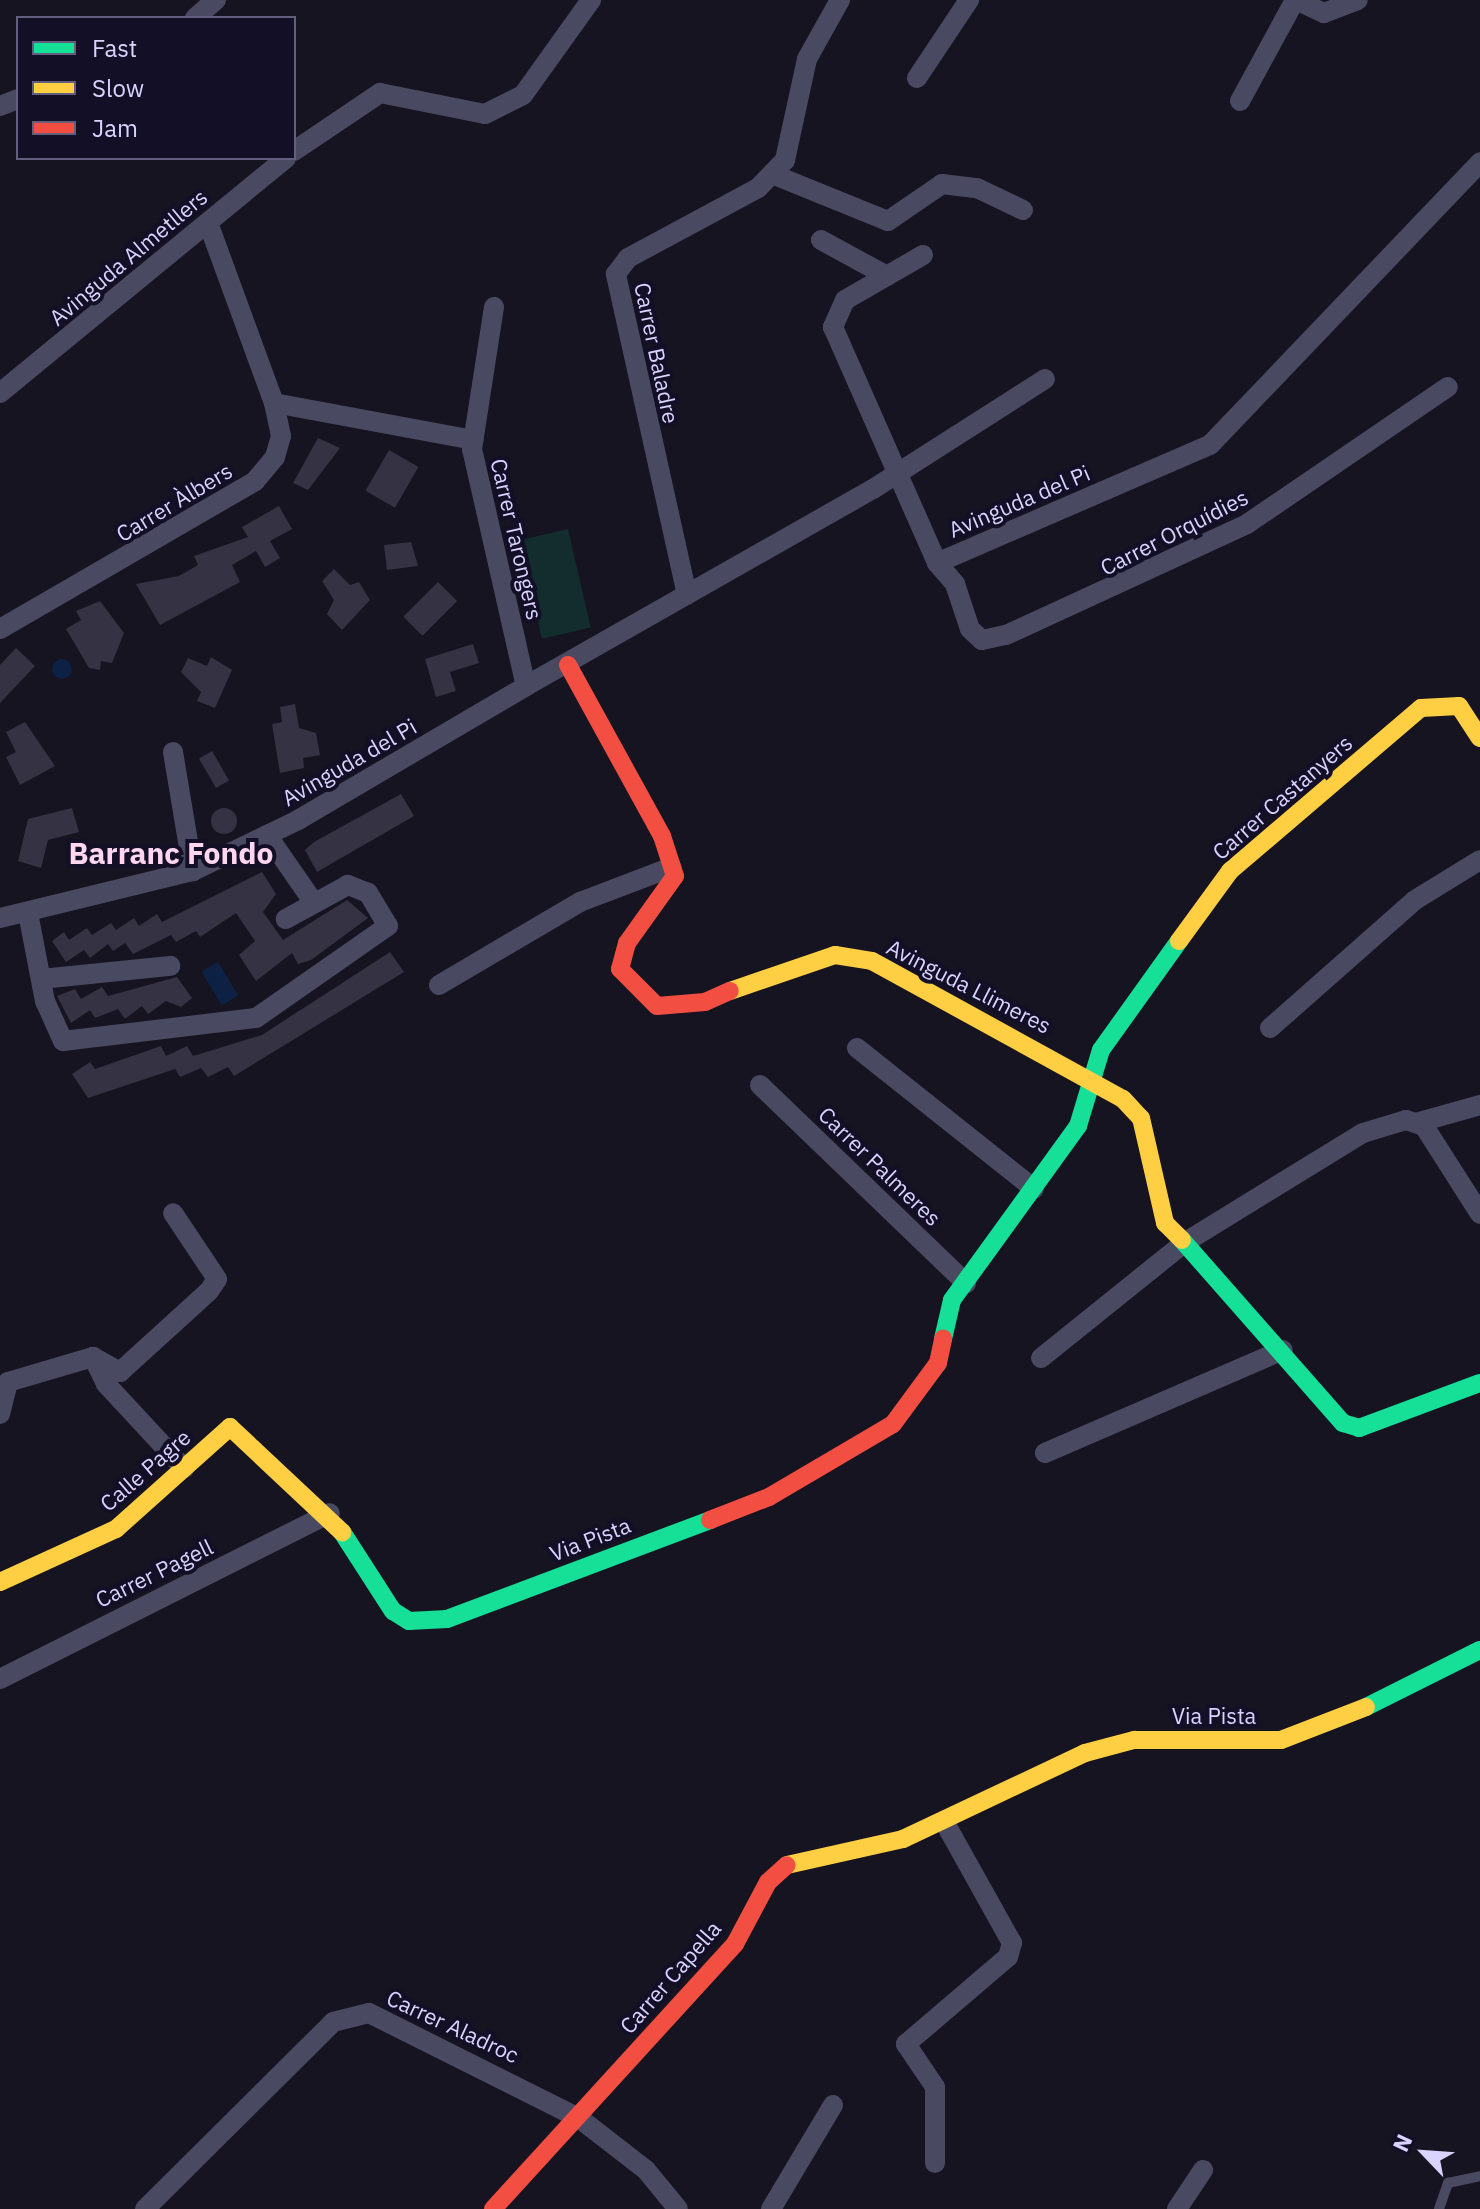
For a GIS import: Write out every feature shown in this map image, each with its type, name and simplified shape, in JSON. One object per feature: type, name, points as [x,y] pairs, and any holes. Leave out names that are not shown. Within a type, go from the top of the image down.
[{"type":"street","points":[[197,16],[216,0]]},
{"type":"street","points":[[298,140],[380,93],[485,114],[523,95],[591,0]]},
{"type":"street","points":[[840,0],[807,59],[778,167],[888,221],[942,184],[977,188],[1023,210]]},
{"type":"street","points":[[917,78],[969,0]]},
{"type":"street","points":[[1240,101],[1295,0],[1324,13],[1358,0]]},
{"type":"street","name":"Avinguda Almetllers","points":[[0,393],[284,160]]},
{"type":"street","name":"Avinguda del Pi","points":[[923,255],[845,300],[833,327],[937,563],[1210,445],[1480,162]]},
{"type":"street","name":"Carrer Baladre","points":[[687,595],[616,274],[628,258],[778,167]]},
{"type":"street","name":"Carrer Àlbers","points":[[0,629],[255,481],[281,436],[274,403],[208,223]]},
{"type":"street","points":[[821,240],[887,276]]},
{"type":"street","name":"Carrer Tarongers","points":[[494,307],[474,440],[526,686]]},
{"type":"street","points":[[526,686],[568,665],[896,474],[1045,379]]},
{"type":"street","name":"Carrer Orquídies","points":[[937,563],[955,584],[970,629],[982,640],[1006,635],[1247,524],[1448,387]]},
{"type":"street","points":[[274,403],[474,440]]},
{"type":"street","points":[[439,985],[580,902],[672,867],[568,665]]},
{"type":"street","name":"Avinguda del Pi","points":[[0,918],[193,871],[267,835],[526,686]]},
{"type":"street","name":"Carrer Castanyers","points":[[1093,1077],[1101,1050],[1230,871],[1421,708],[1459,706],[1480,738]]},
{"type":"street","points":[[173,752],[193,871]]},
{"type":"street","points":[[267,835],[314,903]]},
{"type":"street","points":[[1270,1028],[1415,900],[1480,860]]},
{"type":"street","name":"Avinguda Llimeres","points":[[672,867],[675,876],[627,943],[620,969],[657,1006],[705,1002],[783,968],[835,955],[872,961],[1093,1077],[1141,1118],[1165,1223],[1283,1350],[1343,1423],[1359,1428],[1480,1383]]},
{"type":"street","points":[[28,913],[54,1034],[63,1041],[256,1018],[388,926],[359,887],[314,903],[286,919]]},
{"type":"street","points":[[41,979],[170,966]]},
{"type":"street","points":[[857,1048],[1034,1189]]},
{"type":"street","points":[[966,1283],[1078,1126],[1093,1077]]},
{"type":"street","name":"Carrer Palmeres","points":[[760,1085],[966,1283]]},
{"type":"street","points":[[1041,1358],[1184,1243],[1363,1133],[1416,1123],[1480,1105]]},
{"type":"street","points":[[1416,1123],[1480,1214]]},
{"type":"street","points":[[0,1414],[8,1382],[93,1357],[120,1372],[217,1279],[173,1213]]},
{"type":"street","name":"Via Pista","points":[[230,1427],[330,1513],[393,1611],[409,1621],[447,1619],[769,1497],[893,1424],[938,1363],[952,1300],[966,1283]]},
{"type":"street","points":[[1045,1453],[1283,1350]]},
{"type":"street","points":[[93,1357],[122,1404],[184,1468]]},
{"type":"street","name":"Calle Pagre","points":[[0,1582],[116,1529],[230,1427]]},
{"type":"street","name":"Carrer Pagell","points":[[0,1679],[330,1513]]},
{"type":"street","name":"Via Pista","points":[[945,1823],[1085,1753],[1134,1740],[1281,1740],[1326,1727],[1480,1650]]},
{"type":"street","points":[[935,2163],[935,2087],[906,2044],[1008,1957],[1012,1943],[945,1823]]},
{"type":"street","name":"Carrer Capella","points":[[493,2209],[735,1944],[768,1882],[788,1864],[860,1853],[945,1823]]},
{"type":"street","name":"Carrer Aladroc","points":[[145,2209],[333,2022],[369,2013],[579,2118],[646,2170],[678,2209]]},
{"type":"street","points":[[771,2209],[833,2105]]},
{"type":"street","points":[[1177,2209],[1203,2170]]},
{"type":"lane","points":[[1439,2209],[1448,2183],[1480,2176]]},
{"type":"green space","points":[[568,529],[591,627],[542,639],[519,540]]},
{"type":"water","points":[[62,659],[69,662],[72,669],[69,676],[62,679],[55,676],[52,669],[55,662]]},
{"type":"water","points":[[218,962],[238,995],[222,1005],[202,972]]},
{"type":"building","points":[[318,438],[340,448],[308,490],[293,483]]},
{"type":"building","points":[[389,450],[418,467],[395,508],[366,491]]},
{"type":"building","points":[[279,506],[292,529],[270,541],[280,558],[265,567],[256,551],[232,565],[240,582],[160,625],[136,584],[179,576],[198,565],[194,556],[248,537],[242,527]]},
{"type":"building","points":[[411,542],[418,566],[387,570],[384,545]]},
{"type":"building","points":[[334,569],[350,585],[359,582],[370,600],[342,630],[327,614],[334,600],[322,581]]},
{"type":"building","points":[[438,582],[457,601],[422,636],[403,617]]},
{"type":"building","points":[[100,601],[124,633],[112,663],[101,661],[100,670],[89,668],[66,629],[81,620],[76,611]]},
{"type":"building","points":[[473,644],[479,663],[450,672],[456,691],[436,697],[425,659]]},
{"type":"building","points":[[16,648],[35,666],[0,703],[0,665]]},
{"type":"building","points":[[211,657],[232,670],[215,708],[197,701],[201,692],[181,672],[188,658],[207,666]]},
{"type":"building","points":[[295,704],[299,728],[316,733],[320,755],[303,758],[304,768],[280,773],[272,724],[282,722],[280,707]]},
{"type":"building","points":[[25,722],[55,766],[20,785],[6,757],[16,752],[6,732]]},
{"type":"building","points":[[212,751],[229,780],[216,788],[199,758]]},
{"type":"building","points":[[401,794],[414,816],[317,872],[305,850]]},
{"type":"building","points":[[72,808],[79,832],[48,840],[41,868],[18,861],[28,819]]},
{"type":"building","points":[[224,808],[233,812],[237,821],[233,830],[224,834],[215,830],[211,821],[215,812]]},
{"type":"building","points":[[262,872],[276,894],[263,912],[283,940],[347,900],[368,918],[311,960],[298,964],[292,953],[256,981],[239,955],[255,941],[236,913],[200,937],[196,931],[176,942],[171,935],[133,954],[125,943],[113,951],[108,944],[90,958],[84,950],[66,962],[52,941],[64,932],[69,940],[87,928],[92,935],[111,923],[116,930],[134,918],[139,926],[157,914],[162,922]]},
{"type":"building","points":[[390,952],[404,972],[234,1076],[228,1067],[208,1077],[201,1068],[180,1077],[175,1069],[88,1098],[72,1074],[90,1062],[95,1069],[161,1046],[166,1056],[187,1046],[193,1056],[262,1035]]},
{"type":"building","points":[[177,977],[192,998],[181,1007],[166,1001],[148,1014],[142,1006],[125,1019],[118,1009],[95,1018],[90,1010],[71,1023],[57,996],[75,989],[81,999],[102,987],[108,996]]},
{"type":"traffic: fast","points":[[943,1339],[952,1300],[1078,1126],[1101,1050],[1179,941]]},
{"type":"traffic: fast","points":[[1182,1240],[1343,1423],[1359,1428],[1480,1383]]},
{"type":"traffic: fast","points":[[342,1532],[393,1611],[409,1621],[447,1619],[710,1520]]},
{"type":"traffic: fast","points":[[1366,1707],[1480,1650]]},
{"type":"traffic: slow","points":[[1179,941],[1230,871],[1421,708],[1459,706],[1480,738]]},
{"type":"traffic: slow","points":[[730,991],[835,955],[872,961],[1123,1099],[1141,1118],[1165,1223],[1182,1240]]},
{"type":"traffic: slow","points":[[0,1582],[116,1529],[230,1427],[342,1532]]},
{"type":"traffic: slow","points":[[787,1865],[903,1839],[1085,1753],[1134,1740],[1281,1740],[1366,1707]]},
{"type":"traffic: jam","points":[[568,665],[662,836],[675,876],[627,943],[620,969],[657,1006],[705,1002],[730,991]]},
{"type":"traffic: jam","points":[[710,1520],[769,1497],[893,1424],[938,1363],[943,1339]]},
{"type":"traffic: jam","points":[[493,2209],[735,1944],[768,1882],[787,1865]]},
{"type":"district","name":"Barranc Fondo","points":[[171,853]]}]
